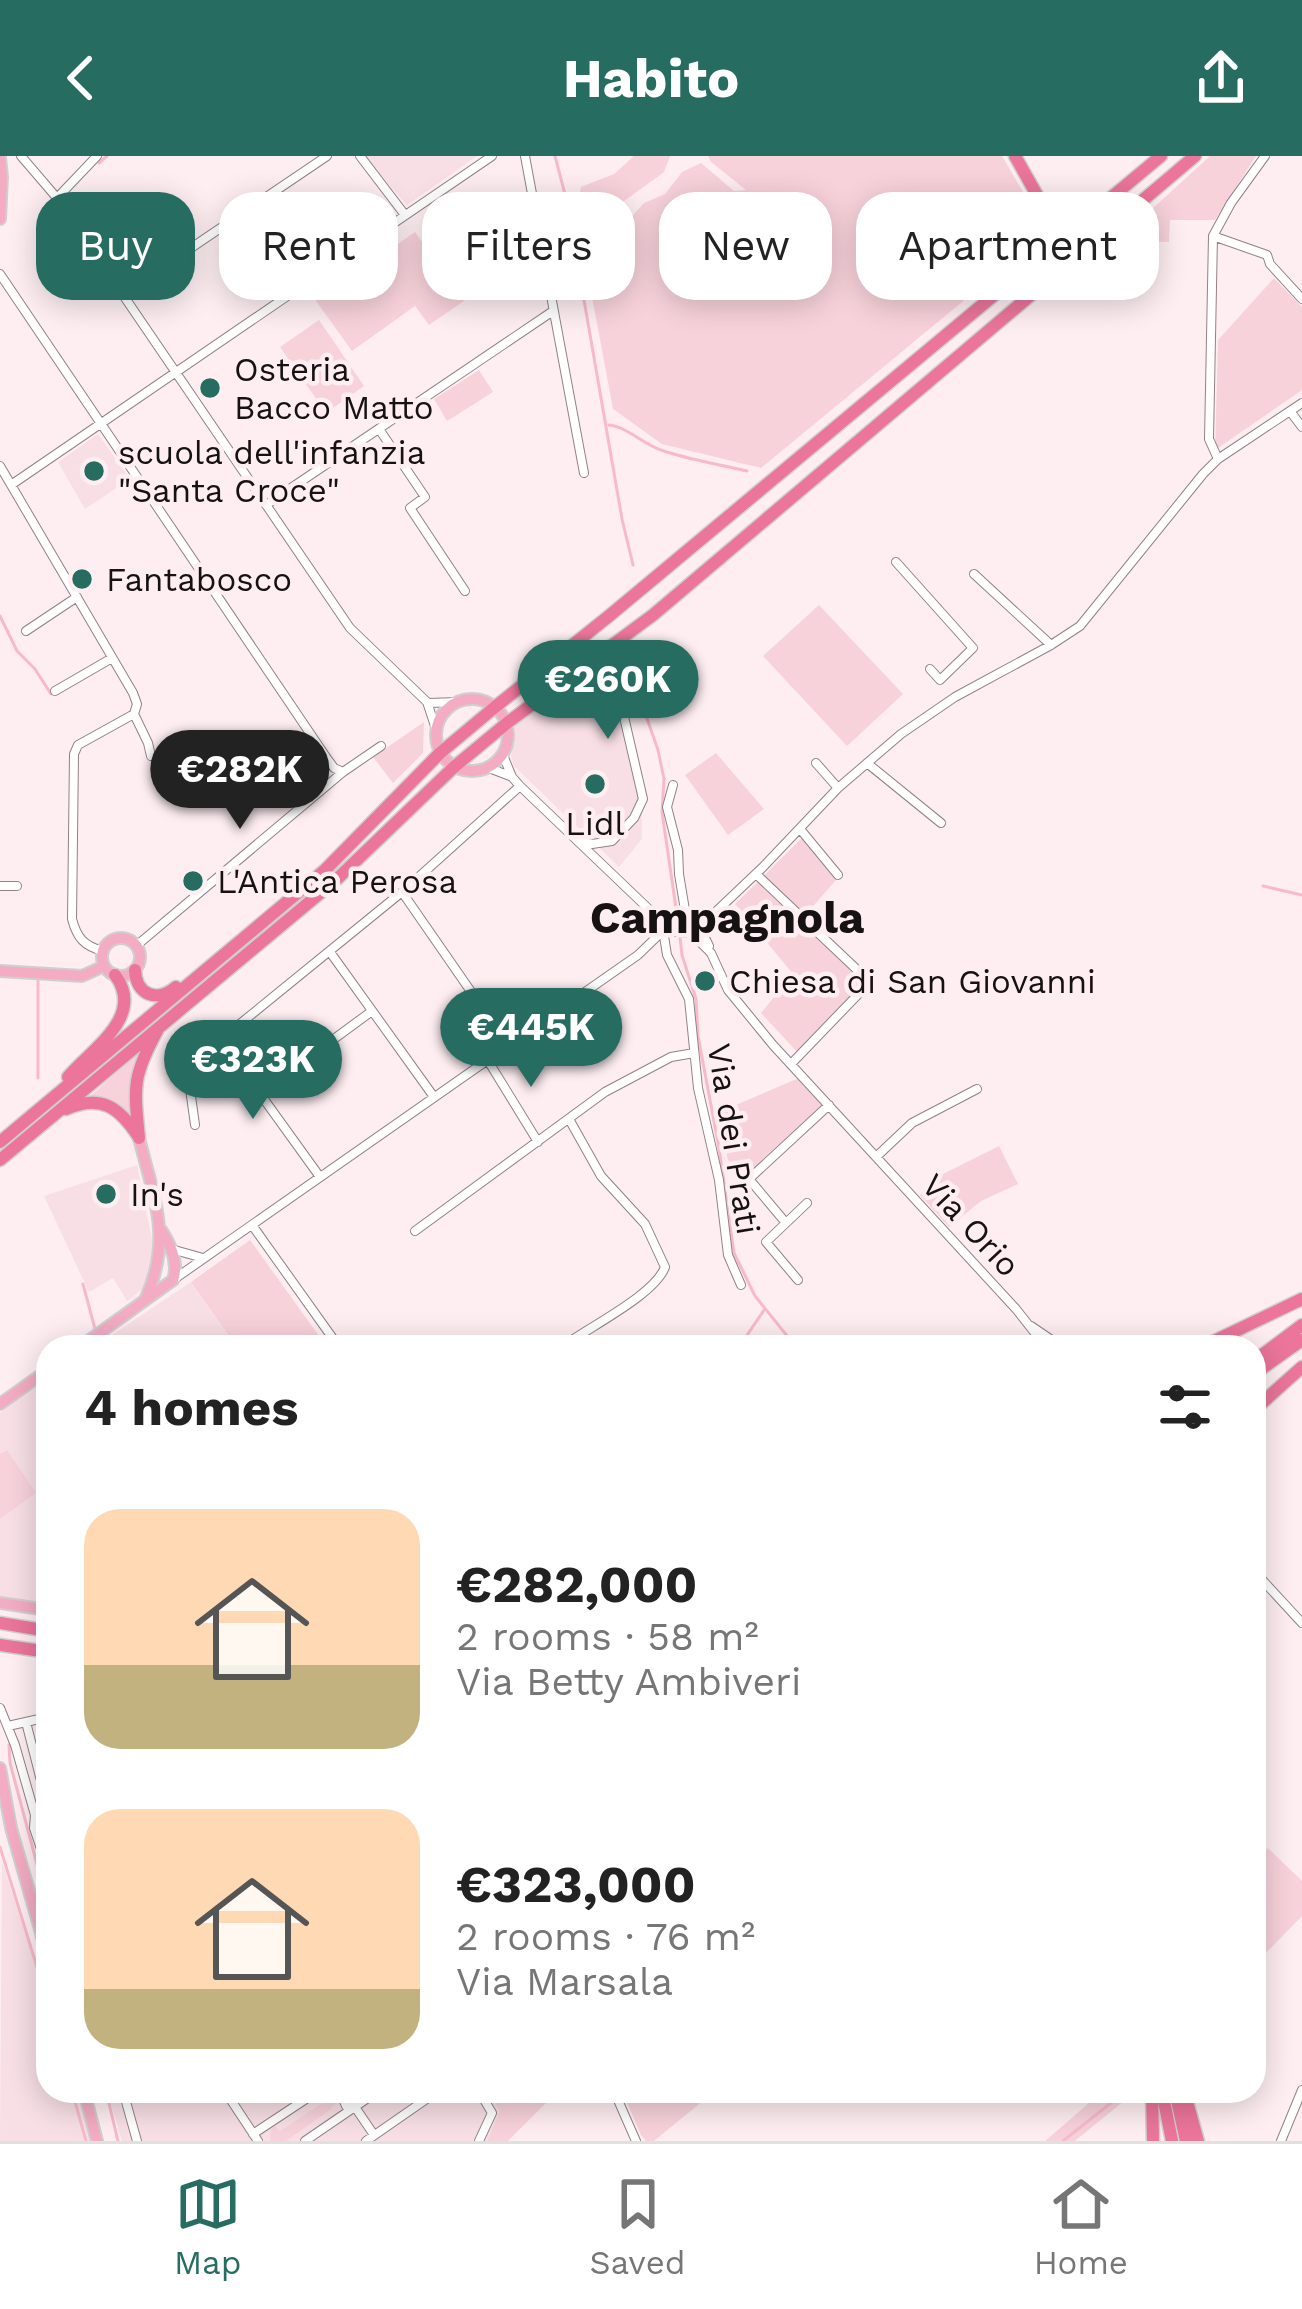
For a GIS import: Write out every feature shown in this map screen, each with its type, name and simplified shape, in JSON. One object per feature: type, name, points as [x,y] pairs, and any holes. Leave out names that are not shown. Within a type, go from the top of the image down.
[{"type":"highway","points":[[1016,156],[1034,192]]},
{"type":"highway","points":[[1118,192],[1161,156]]},
{"type":"highway","points":[[0,1160],[337,880],[454,766],[652,615],[1196,156]]},
{"type":"highway","points":[[0,1142],[309,884],[440,753],[988,300]]},
{"type":"highway","points":[[135,970],[142,991],[153,996],[167,994],[296,887],[309,884]]},
{"type":"highway","points":[[51,1100],[118,1023],[124,992],[109,971]]},
{"type":"highway","points":[[139,1138],[135,1080],[160,1025]]},
{"type":"highway","points":[[54,1115],[74,1105],[110,1106],[124,1115],[139,1138]]},
{"type":"highway","points":[[1226,1335],[1302,1298]]},
{"type":"highway","points":[[1266,1352],[1302,1325]]},
{"type":"highway","points":[[1266,1366],[1302,1340]]},
{"type":"highway","points":[[1266,1399],[1302,1367]]},
{"type":"highway","points":[[0,1620],[36,1628]]},
{"type":"highway","points":[[0,1644],[36,1650]]},
{"type":"highway","points":[[1152,2103],[1154,2141]]},
{"type":"highway","points":[[1164,2103],[1172,2141]]},
{"type":"highway","points":[[1181,2103],[1186,2141]]},
{"type":"highway","points":[[1184,2103],[1198,2141]]},
{"type":"main road","points":[[0,158],[0,219]]},
{"type":"main road","points":[[477,699],[495,707],[507,723],[503,755],[488,768],[473,772],[454,766],[437,744],[436,728],[444,712],[458,702],[477,699]]},
{"type":"main road","points":[[0,971],[82,976],[109,971],[125,976],[135,970],[140,958],[136,946],[121,938],[110,941],[103,951],[109,971]]},
{"type":"main road","points":[[97,1335],[173,1280],[166,1276],[166,1251],[139,1138]]},
{"type":"main road","points":[[145,1300],[166,1251]]},
{"type":"main road","points":[[0,1404],[36,1378]]},
{"type":"main road","points":[[0,1603],[36,1608]]},
{"type":"main road","points":[[0,1768],[10,1828],[36,1905]]},
{"type":"main road","points":[[87,2103],[98,2141]]},
{"type":"street","points":[[21,156],[52,192]]},
{"type":"street","points":[[63,192],[97,156]]},
{"type":"street","points":[[273,192],[327,156]]},
{"type":"street","points":[[360,156],[405,215]]},
{"type":"street","points":[[398,220],[492,156]]},
{"type":"street","points":[[525,156],[584,473]]},
{"type":"street","points":[[1218,459],[1209,439],[1214,236],[1265,156]]},
{"type":"street","points":[[1214,236],[1267,255],[1302,299]]},
{"type":"street","points":[[1,276],[334,768],[343,772]]},
{"type":"street","points":[[127,300],[350,628],[427,702],[436,728]]},
{"type":"street","points":[[11,485],[281,300]]},
{"type":"street","points":[[266,505],[553,311]]},
{"type":"street","points":[[503,755],[520,786],[655,916],[669,928],[691,930],[756,874],[838,788],[934,710],[1080,626],[1202,474],[1302,403]]},
{"type":"street","points":[[1290,411],[1302,427]]},
{"type":"street","points":[[379,429],[425,497],[410,508],[465,591]]},
{"type":"street","points":[[0,466],[133,693],[134,714],[151,756]]},
{"type":"street","points":[[896,562],[973,648],[940,680],[931,669]]},
{"type":"street","points":[[974,574],[1052,646]]},
{"type":"street","points":[[26,632],[77,597]]},
{"type":"street","points":[[55,691],[112,658]]},
{"type":"street","points":[[535,702],[591,673],[604,674],[618,691],[643,799],[634,818],[612,841],[578,842]]},
{"type":"street","points":[[427,702],[458,702]]},
{"type":"street","points":[[103,951],[85,944],[72,920],[74,754],[78,745],[134,714]]},
{"type":"street","points":[[136,946],[343,772],[382,746]]},
{"type":"street","points":[[816,763],[838,788]]},
{"type":"street","points":[[867,763],[941,824]]},
{"type":"street","points":[[488,768],[512,777]]},
{"type":"street","name":"Via Orio","points":[[674,785],[668,807],[685,910],[691,930],[711,953],[728,991],[1037,1335]]},
{"type":"street","points":[[196,1125],[187,1067],[402,892],[520,786]]},
{"type":"street","points":[[800,829],[838,875]]},
{"type":"street","points":[[756,874],[870,982],[790,1064]]},
{"type":"street","points":[[0,886],[17,886]]},
{"type":"street","points":[[402,892],[508,1045]]},
{"type":"street","points":[[173,1280],[638,956],[669,928]]},
{"type":"street","name":"Via dei Prati","points":[[669,928],[667,955],[689,999],[698,1088],[719,1180],[728,1255],[741,1285]]},
{"type":"street","points":[[329,952],[434,1097]]},
{"type":"street","points":[[566,1004],[585,1026]]},
{"type":"street","points":[[259,1094],[372,1011]]},
{"type":"street","points":[[222,1041],[320,1177]]},
{"type":"street","points":[[415,1232],[628,1078],[670,1057],[694,1053]]},
{"type":"street","points":[[488,1059],[538,1142]]},
{"type":"street","points":[[876,1157],[912,1123],[977,1089]]},
{"type":"street","points":[[786,1223],[749,1179],[829,1105]]},
{"type":"street","points":[[569,1119],[601,1176],[645,1224],[664,1264],[661,1277],[582,1335]]},
{"type":"street","points":[[798,1280],[766,1241],[807,1203]]},
{"type":"street","points":[[251,1225],[330,1335]]},
{"type":"street","points":[[166,1251],[204,1258]]},
{"type":"street","name":"Via Orio","points":[[1030,1326],[1044,1335]]},
{"type":"street","points":[[1266,1584],[1302,1623]]},
{"type":"street","points":[[36,1720],[4,1717],[36,1832]]},
{"type":"street","points":[[26,1722],[36,1761]]},
{"type":"street","points":[[1281,2141],[1302,2090]]},
{"type":"street","points":[[126,2103],[136,2141]]},
{"type":"street","points":[[233,2103],[256,2137],[302,2103]]},
{"type":"street","points":[[345,2103],[355,2107]]},
{"type":"street","points":[[355,2103],[370,2138],[421,2103]]},
{"type":"street","points":[[305,2141],[361,2103]]},
{"type":"street","points":[[479,2141],[492,2113],[486,2103]]},
{"type":"street","points":[[619,2103],[636,2141]]},
{"type":"shaded area","points":[[364,156],[477,156],[407,205]]},
{"type":"shaded area","points":[[634,156],[670,156],[664,172],[635,193],[580,192],[581,187],[614,174]]},
{"type":"shaded area","points":[[708,156],[1002,156],[1023,192],[856,192],[856,300],[965,300],[761,468],[662,444],[613,409],[593,300],[635,300],[635,213],[644,203],[659,197],[659,300],[832,300],[832,192],[667,192],[682,172],[701,163],[734,191],[746,190]]},
{"type":"shaded area","points":[[1210,156],[1256,156],[1215,220],[1170,220],[1169,242],[1159,242],[1159,203]]},
{"type":"shaded area","points":[[415,232],[422,242],[422,300],[464,301],[429,325],[415,306],[352,351],[316,301],[398,300],[398,244]]},
{"type":"shaded area","points":[[1274,278],[1302,307],[1302,390],[1215,450],[1218,340]]},
{"type":"shaded area","points":[[319,320],[364,386],[326,413],[280,347]]},
{"type":"shaded area","points":[[479,370],[493,392],[447,421],[434,399]]},
{"type":"shaded area","name":"scuola dell'infanzia \"Santa Croce\"","points":[[98,434],[130,479],[85,509],[58,462]]},
{"type":"shaded area","points":[[819,605],[903,694],[847,746],[763,656]]},
{"type":"shaded area","points":[[605,683],[622,696],[641,771],[642,839],[619,867],[514,766],[511,757],[516,722],[528,711],[575,689]]},
{"type":"shaded area","points":[[424,722],[423,753],[393,783],[373,757]]},
{"type":"shaded area","points":[[716,753],[764,809],[728,835],[685,775]]},
{"type":"shaded area","points":[[802,838],[836,880],[801,920],[865,982],[799,1054],[761,1013],[793,974],[735,904]]},
{"type":"shaded area","points":[[137,1054],[131,1081],[136,1119],[87,1099]]},
{"type":"shaded area","points":[[799,1078],[823,1104],[743,1177],[728,1160],[717,1113]]},
{"type":"shaded area","points":[[999,1146],[1018,1184],[981,1201],[949,1227],[920,1195],[943,1174]]},
{"type":"shaded area","points":[[137,1165],[155,1254],[145,1287],[127,1301],[113,1278],[89,1292],[44,1196]]},
{"type":"shaded area","points":[[250,1240],[318,1335],[228,1335],[191,1282]]},
{"type":"shaded area","points":[[191,1282],[227,1335],[112,1335]]},
{"type":"shaded area","points":[[36,1388],[36,1602],[0,1598],[0,1413]]},
{"type":"shaded area","points":[[7,1450],[36,1493],[0,1519],[0,1454]]},
{"type":"shaded area","points":[[1266,1850],[1302,1881],[1302,1916],[1266,1953]]},
{"type":"shaded area","points":[[2,1862],[36,1966],[36,2103],[80,2103],[91,2141],[0,2141]]},
{"type":"shaded area","points":[[111,2103],[495,2103],[501,2111],[487,2141],[122,2141]]},
{"type":"shaded area","points":[[322,2103],[335,2103],[286,2141],[270,2141],[271,2129],[275,2126],[280,2131]]},
{"type":"shaded area","points":[[495,2103],[546,2103],[508,2141],[487,2141],[500,2111]]},
{"type":"shaded area","points":[[627,2103],[700,2103],[654,2141],[641,2135]]},
{"type":"shaded area","points":[[1089,2103],[1121,2103],[1075,2141],[1045,2141]]},
{"type":"waterway","points":[[99,163],[107,156]]},
{"type":"waterway","points":[[555,156],[633,565]]},
{"type":"waterway","points":[[609,425],[661,450],[747,471]]},
{"type":"waterway","points":[[0,616],[17,651],[51,694]]},
{"type":"waterway","points":[[639,646],[644,710],[664,779],[662,812],[678,922]]},
{"type":"waterway","points":[[1263,886],[1302,895]]},
{"type":"waterway","points":[[680,937],[696,999],[734,1253],[755,1296],[786,1335]]},
{"type":"waterway","points":[[38,976],[38,1078]]},
{"type":"waterway","points":[[83,1284],[95,1329]]},
{"type":"waterway","points":[[747,1335],[764,1310]]},
{"type":"waterway","points":[[9,1745],[36,1860]]},
{"type":"waterway","points":[[0,1847],[36,1964]]},
{"type":"waterway","points":[[75,2103],[86,2141]]},
{"type":"waterway","points":[[109,2103],[118,2141]]},
{"type":"waterway","points":[[1063,2141],[1111,2103]]},
{"type":"place","name":"Osteria Bacco Matto","points":[[210,388]]},
{"type":"place","name":"scuola dell'infanzia \"Santa Croce\"","points":[[94,471]]},
{"type":"place","name":"Fantabosco","points":[[82,579]]},
{"type":"place","name":"Lidl","points":[[595,784]]},
{"type":"place","name":"L'Antica Perosa","points":[[193,881]]},
{"type":"place","name":"Chiesa di San Giovanni","points":[[705,981]]},
{"type":"place","name":"In's","points":[[106,1194]]},
{"type":"district","name":"Campagnola","points":[[727,917]]}]
